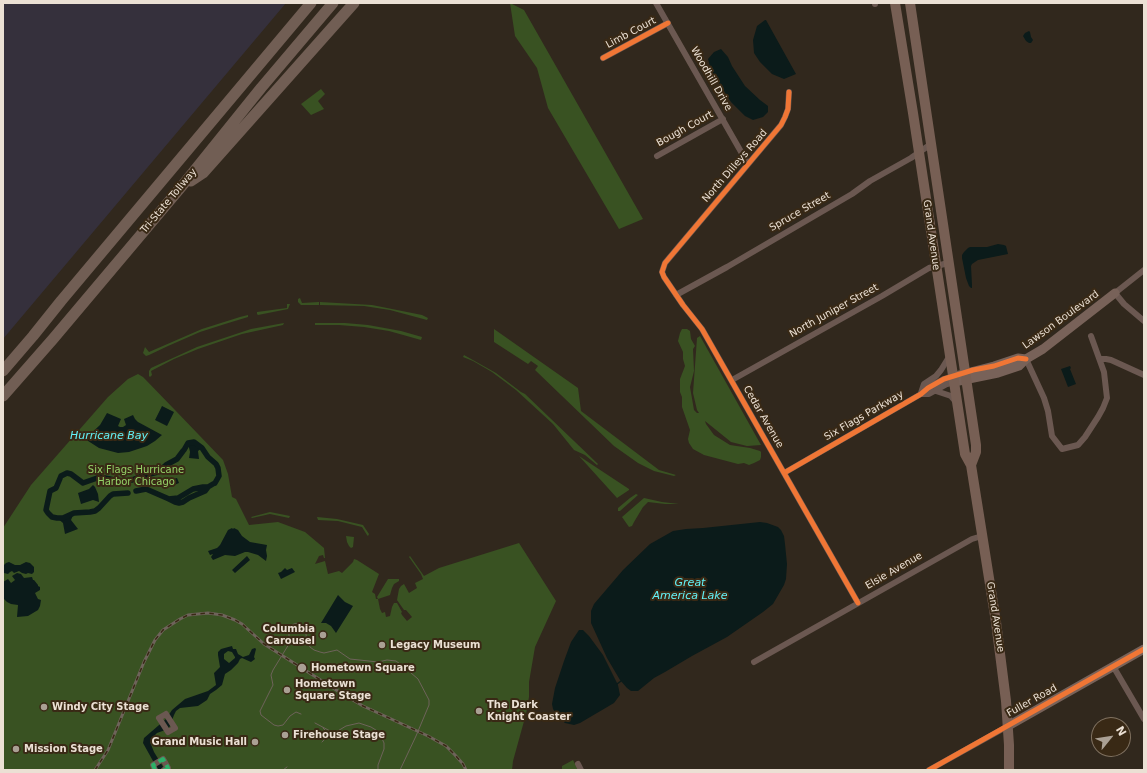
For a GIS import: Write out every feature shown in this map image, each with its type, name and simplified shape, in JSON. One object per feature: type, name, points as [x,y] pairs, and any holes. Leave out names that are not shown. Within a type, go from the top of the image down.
[{"type":"highway","name":"Tri-State Tollway","points":[[3,371],[311,3]]},
{"type":"highway","name":"Tri-State Tollway","points":[[3,396],[182,186],[261,88],[333,3]]},
{"type":"highway","points":[[182,186],[203,172],[255,116],[354,3]]},
{"type":"main road","name":"Grand Avenue","points":[[895,3],[965,454],[971,465],[999,645],[1008,726],[1009,770]]},
{"type":"main road","name":"Grand Avenue","points":[[910,3],[966,376],[976,452],[971,465]]},
{"type":"street","name":"Woodhill Drive","points":[[656,3],[748,164]]},
{"type":"street","name":"Limb Court","points":[[603,58],[668,23]]},
{"type":"street","name":"North Dilleys Road","points":[[680,244],[781,125],[788,109],[789,92]]},
{"type":"street","name":"Bough Court","points":[[656,156],[723,119]]},
{"type":"street","name":"Spruce Street","points":[[676,295],[727,267],[820,212],[931,144]]},
{"type":"street","name":"Cedar Avenue","points":[[680,244],[665,262],[662,272],[664,277],[702,329],[858,603]]},
{"type":"street","name":"North Juniper Street","points":[[732,380],[877,299],[929,268],[948,263]]},
{"type":"street","points":[[1115,293],[1144,270]]},
{"type":"street","name":"Lawson Boulevard","points":[[954,379],[966,376],[998,373],[1019,366],[1026,359],[1043,349],[1115,293],[1124,304],[1144,321]]},
{"type":"street","points":[[1026,359],[1044,398],[1048,411],[1052,436],[1062,449],[1078,445],[1082,442],[1098,417],[1107,398],[1106,379],[1091,336]]},
{"type":"street","name":"Six Flags Parkway","points":[[921,394],[924,384],[936,376],[950,355]]},
{"type":"street","points":[[1100,359],[1111,360],[1144,375]]},
{"type":"street","name":"Six Flags Parkway","points":[[784,473],[921,394],[933,385],[944,379],[954,379]]},
{"type":"street","name":"Six Flags Parkway","points":[[921,394],[929,394],[936,391],[954,379]]},
{"type":"street","points":[[936,391],[951,396],[958,404]]},
{"type":"street","name":"Elsie Avenue","points":[[754,662],[972,539],[982,536]]},
{"type":"street","name":"Fuller Road","points":[[929,770],[1144,649]]},
{"type":"street","points":[[1113,666],[1144,719]]},
{"type":"street","points":[[155,770],[153,765],[163,758],[168,768],[164,770]]},
{"type":"street","points":[[578,764],[581,770]]},
{"type":"shaded area","points":[[3,3],[286,3],[3,339]]},
{"type":"green space","points":[[510,3],[524,10],[643,219],[619,229],[548,108],[537,68],[515,36]]},
{"type":"green space","points":[[321,89],[325,94],[318,101],[324,109],[311,115],[301,104]]},
{"type":"green space","points":[[300,298],[302,303],[319,302],[319,305],[301,305],[298,302],[298,299]]},
{"type":"green space","points":[[320,302],[372,305],[422,315],[428,318],[427,320],[390,310],[364,306],[320,305]]},
{"type":"green space","points":[[287,304],[290,304],[288,309],[257,314],[257,312],[287,308]]},
{"type":"green space","points":[[248,315],[248,317],[200,332],[149,355],[146,356],[143,353],[145,347],[149,352],[202,329]]},
{"type":"green space","points":[[284,323],[283,325],[242,334],[198,349],[151,371],[152,375],[150,377],[149,376],[149,371],[151,368],[197,347],[251,329]]},
{"type":"green space","points":[[315,323],[368,325],[401,331],[422,337],[421,340],[389,331],[364,327],[315,325]]},
{"type":"green space","points":[[494,329],[578,388],[581,411],[659,470],[676,475],[674,476],[654,471],[638,463],[614,446],[535,370],[538,366],[531,361],[528,364],[494,342]]},
{"type":"green space","points":[[682,329],[687,329],[690,331],[691,339],[695,346],[693,349],[694,371],[690,387],[694,410],[699,413],[693,393],[697,338],[700,336],[761,445],[747,446],[731,442],[705,421],[706,424],[714,435],[730,445],[760,451],[760,460],[749,465],[744,463],[738,464],[704,455],[693,449],[689,443],[688,439],[690,430],[682,407],[682,397],[680,392],[680,379],[685,366],[683,352],[678,341]]},
{"type":"green space","points":[[464,355],[496,373],[525,394],[598,464],[597,465],[585,455],[574,450],[553,424],[516,390],[492,372],[463,357]]},
{"type":"green space","name":"Six Flags Hurricane Harbor Chicago","points":[[138,374],[143,377],[223,460],[228,474],[232,497],[236,499],[249,525],[278,522],[305,532],[324,548],[325,558],[323,555],[319,556],[315,564],[325,561],[328,574],[339,571],[342,573],[354,559],[379,574],[372,592],[375,594],[376,599],[378,599],[380,609],[382,613],[385,612],[386,617],[390,616],[394,603],[397,603],[402,615],[407,621],[412,617],[406,610],[404,610],[397,600],[401,586],[404,584],[409,593],[417,588],[415,583],[423,579],[409,557],[410,556],[424,576],[439,568],[519,543],[556,601],[535,647],[529,682],[529,697],[526,714],[513,761],[512,770],[3,770],[3,528],[31,485],[108,397],[128,379]]},
{"type":"green space","points":[[579,456],[629,489],[629,490],[617,498]]},
{"type":"green space","points":[[636,494],[638,495],[620,511],[618,511],[618,508]]},
{"type":"green space","points":[[644,498],[679,504],[648,502],[643,507],[632,526],[629,527],[622,517]]},
{"type":"green space","points":[[270,512],[290,516],[289,518],[270,514],[251,517]]},
{"type":"green space","points":[[317,517],[337,519],[363,525],[369,534],[368,536],[362,527],[338,521],[318,520]]},
{"type":"green space","points":[[346,536],[354,537],[353,547],[351,548],[349,546]]},
{"type":"green space","points":[[388,579],[399,579],[399,581],[394,584],[390,595],[378,599],[377,597]]},
{"type":"green space","points":[[573,760],[578,770],[562,770],[562,766]]},
{"type":"water","points":[[765,20],[796,74],[784,79],[772,74],[760,62],[754,53],[753,40],[757,26]]},
{"type":"water","points":[[1029,31],[1033,40],[1031,43],[1026,41],[1023,36]]},
{"type":"water","points":[[721,49],[728,57],[745,86],[768,106],[768,112],[763,117],[753,120],[745,116],[731,102],[711,70],[708,59],[714,52]]},
{"type":"water","points":[[998,244],[1006,246],[1008,254],[978,260],[972,264],[971,288],[966,278],[962,255],[970,247],[987,247]]},
{"type":"water","points":[[1070,366],[1076,384],[1068,387],[1061,369]]},
{"type":"water","points":[[162,406],[174,412],[167,426],[155,420]]},
{"type":"water","name":"Hurricane Bay","points":[[107,413],[121,419],[118,426],[120,427],[126,425],[124,419],[133,415],[138,422],[162,435],[147,446],[129,452],[118,453],[99,448],[85,439],[100,425]]},
{"type":"water","points":[[194,442],[202,448],[198,451],[199,459],[189,458],[190,452],[188,443]]},
{"type":"water","points":[[177,478],[179,483],[169,487],[167,481]]},
{"type":"water","points":[[93,485],[98,494],[99,502],[93,500],[81,504],[78,493],[89,489]]},
{"type":"water","points":[[74,513],[71,520],[78,529],[65,534],[63,523],[57,518],[63,518]]},
{"type":"water","name":"Great America Lake","points":[[760,522],[778,527],[784,536],[787,564],[786,579],[773,604],[727,637],[654,678],[638,691],[631,691],[627,688],[620,680],[607,658],[591,623],[591,611],[594,604],[623,570],[650,544],[673,531]]},
{"type":"water","points":[[232,528],[238,530],[242,536],[250,542],[267,545],[266,561],[258,555],[248,552],[235,556],[225,555],[213,560],[211,557],[213,554],[210,555],[208,551],[217,548],[228,530]]},
{"type":"water","points":[[247,556],[250,560],[235,573],[232,570]]},
{"type":"water","points":[[9,562],[15,565],[20,565],[26,562],[30,563],[34,567],[34,572],[32,574],[26,574],[19,571],[14,573],[12,571],[8,574],[4,573],[4,565]]},
{"type":"water","points":[[285,568],[287,570],[292,568],[295,572],[281,579],[278,573]]},
{"type":"water","points":[[17,573],[21,574],[24,578],[32,577],[40,587],[40,590],[35,593],[38,599],[41,600],[40,606],[38,610],[28,616],[17,617],[18,605],[11,604],[3,598],[3,582],[8,579],[11,583],[15,580],[12,576]]},
{"type":"water","points":[[338,595],[345,602],[353,606],[336,633],[331,626],[326,623],[321,623]]},
{"type":"water","points":[[579,630],[583,630],[589,636],[603,655],[618,685],[620,695],[614,703],[574,725],[565,723],[559,718],[553,709],[552,704],[555,688],[564,661],[571,642]]},
{"type":"water","points":[[232,646],[233,649],[236,649],[238,654],[243,657],[249,655],[252,649],[255,648],[255,659],[251,662],[242,658],[240,659],[231,670],[225,674],[222,685],[210,694],[207,700],[198,706],[180,708],[176,711],[168,729],[157,733],[153,737],[150,742],[165,770],[158,770],[143,743],[144,738],[166,719],[172,710],[185,699],[208,691],[216,685],[214,673],[220,667],[218,652],[221,649]],"holes":[[[228,651],[232,652],[235,658],[229,663],[224,659],[224,654]]]},
{"type":"waterway","points":[[184,450],[188,443],[194,442],[202,448],[218,468],[219,476],[215,483]]},
{"type":"waterway","points":[[132,480],[158,472],[166,465],[177,459],[183,451]]},
{"type":"waterway","points":[[127,482],[100,477],[83,483],[71,474],[67,473],[61,476],[56,488],[50,491],[46,510],[52,517],[63,518],[74,513],[95,511],[113,494],[128,493]]},
{"type":"waterway","points":[[136,491],[146,489],[169,499],[178,498],[193,489],[208,487],[213,484]]},
{"type":"waterway","points":[[169,499],[179,503],[183,502],[205,491],[208,487]]},
{"type":"waterway","points":[[617,684],[621,681]]},
{"type":"tram line","points":[[301,714],[296,712],[290,716],[283,725],[278,726],[274,725],[261,715],[260,711],[273,685],[271,675],[273,670],[289,644],[290,626],[300,623],[303,625],[310,647],[320,652],[324,653],[337,650],[350,659],[378,662],[387,660],[396,661],[418,679],[429,700],[429,705],[400,770]]},
{"type":"tram line","points":[[315,723],[332,732],[336,732],[346,726],[359,723],[371,727],[379,732],[384,743],[384,749],[378,765],[378,770]]},
{"type":"tram line","points":[[322,742],[327,737],[327,732],[323,728]]},
{"type":"tram line","points":[[283,770],[287,767]]},
{"type":"railway","points":[[95,770],[108,750],[144,662],[155,640],[163,630],[180,619],[188,615],[208,613],[222,615],[235,620],[242,624],[264,644],[341,693],[363,706],[446,746],[463,764],[466,770]]},
{"type":"marked path","points":[[155,770],[153,765],[163,759],[168,768],[164,770]]},
{"type":"cycle path","points":[[603,58],[668,23]]},
{"type":"cycle path","points":[[789,92],[788,109],[781,125],[665,263],[662,272],[683,305],[702,329],[858,603]]},
{"type":"cycle path","points":[[784,473],[921,394],[928,388],[944,379],[1018,358],[1026,359]]},
{"type":"cycle path","points":[[929,770],[1144,649]]},
{"type":"place","name":"Columbia Carousel","points":[[323,635]]},
{"type":"place","name":"Legacy Museum","points":[[382,645]]},
{"type":"place","name":"Hometown Square","points":[[302,668]]},
{"type":"place","name":"Hometown Square Stage","points":[[287,690]]},
{"type":"place","name":"Windy City Stage","points":[[44,707]]},
{"type":"place","name":"The Dark Knight Coaster","points":[[479,711]]},
{"type":"place","name":"Firehouse Stage","points":[[285,735]]},
{"type":"place","name":"Grand Music Hall","points":[[255,742]]},
{"type":"place","name":"Mission Stage","points":[[16,749]]}]
